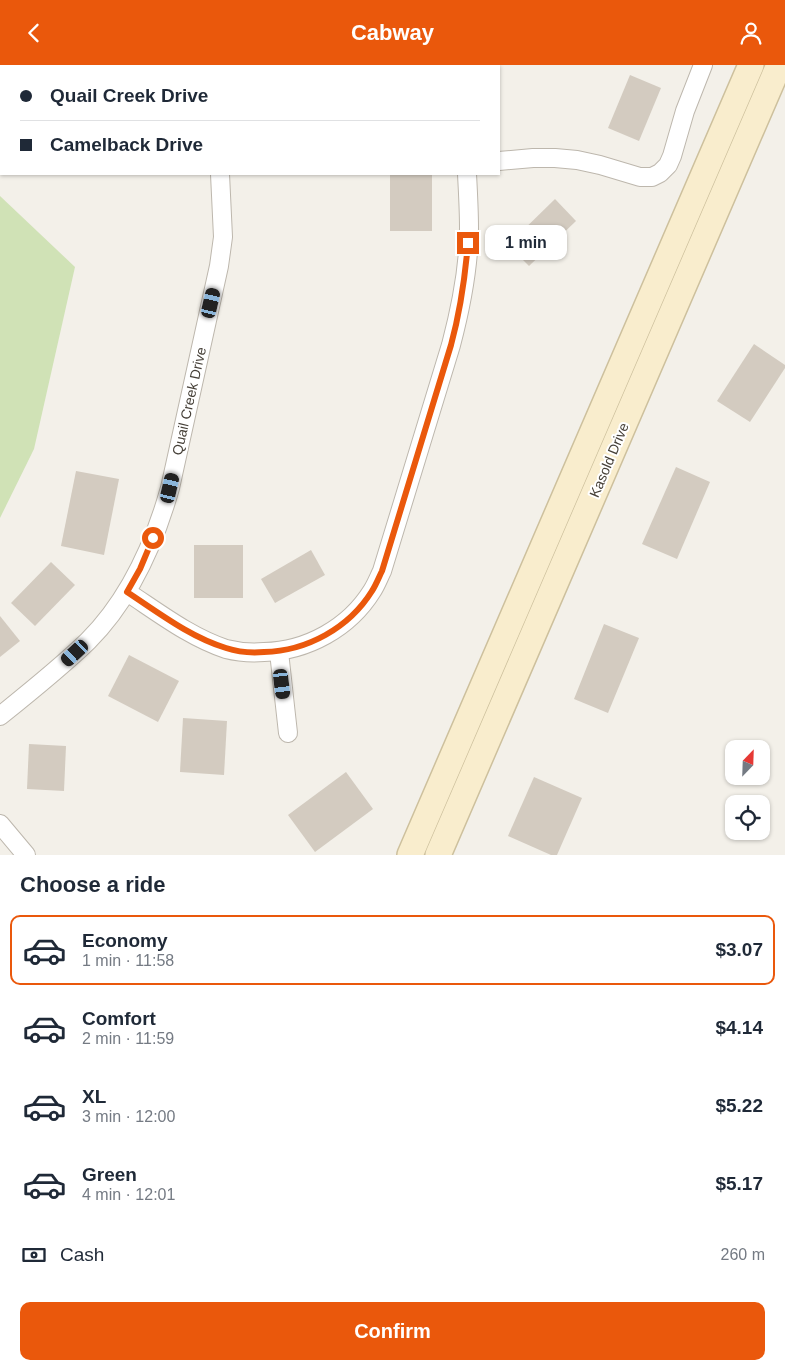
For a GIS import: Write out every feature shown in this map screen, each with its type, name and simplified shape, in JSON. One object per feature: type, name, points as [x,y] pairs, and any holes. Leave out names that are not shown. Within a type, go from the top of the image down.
[{"type":"main road","name":"Kasold Drive","points":[[410,855],[751,65]]},
{"type":"main road","name":"Kasold Drive","points":[[438,855],[779,65]]},
{"type":"street","points":[[500,161],[533,158],[578,160],[640,177],[652,177],[660,173],[668,165],[685,111],[703,65]]},
{"type":"street","name":"Quail Creek Drive","points":[[0,716],[61,667],[89,640],[127,592],[140,569],[153,538],[170,488],[219,266],[223,237],[220,175]]},
{"type":"street","points":[[127,592],[206,641],[228,649],[252,653],[278,652],[304,646],[322,638],[345,622],[361,605],[372,591],[382,571],[459,315],[466,272],[469,229],[467,175]]},
{"type":"street","points":[[278,652],[288,733]]},
{"type":"street","points":[[0,825],[26,855]]},
{"type":"green space","points":[[0,196],[75,267],[34,449],[0,518]]},
{"type":"building","points":[[630,75],[661,88],[639,141],[608,128]]},
{"type":"building","points":[[390,175],[432,175],[432,231],[390,231]]},
{"type":"building","points":[[555,199],[576,221],[529,266],[508,245]]},
{"type":"building","points":[[754,344],[785,365],[785,368],[750,422],[717,401]]},
{"type":"building","points":[[676,467],[710,482],[677,559],[642,544]]},
{"type":"building","points":[[76,471],[119,479],[104,555],[61,546]]},
{"type":"building","points":[[194,545],[243,545],[243,598],[194,598]]},
{"type":"building","points":[[311,550],[325,575],[275,603],[261,579]]},
{"type":"building","points":[[51,562],[75,585],[35,626],[11,603]]},
{"type":"building","points":[[0,616],[20,641],[0,657]]},
{"type":"building","points":[[604,624],[639,638],[608,713],[574,699]]},
{"type":"building","points":[[129,655],[179,681],[158,722],[108,696]]},
{"type":"building","points":[[183,718],[227,721],[224,775],[180,772]]},
{"type":"building","points":[[29,744],[66,746],[64,791],[27,789]]},
{"type":"building","points":[[346,772],[373,809],[315,852],[288,815]]},
{"type":"building","points":[[534,777],[582,798],[557,855],[551,855],[508,836]]},
{"type":"route","points":[[153,538],[140,569],[127,592],[206,641],[228,649],[252,653],[278,652],[304,646],[322,638],[345,622],[372,591],[382,571],[459,315],[466,272],[468,243]]}]
